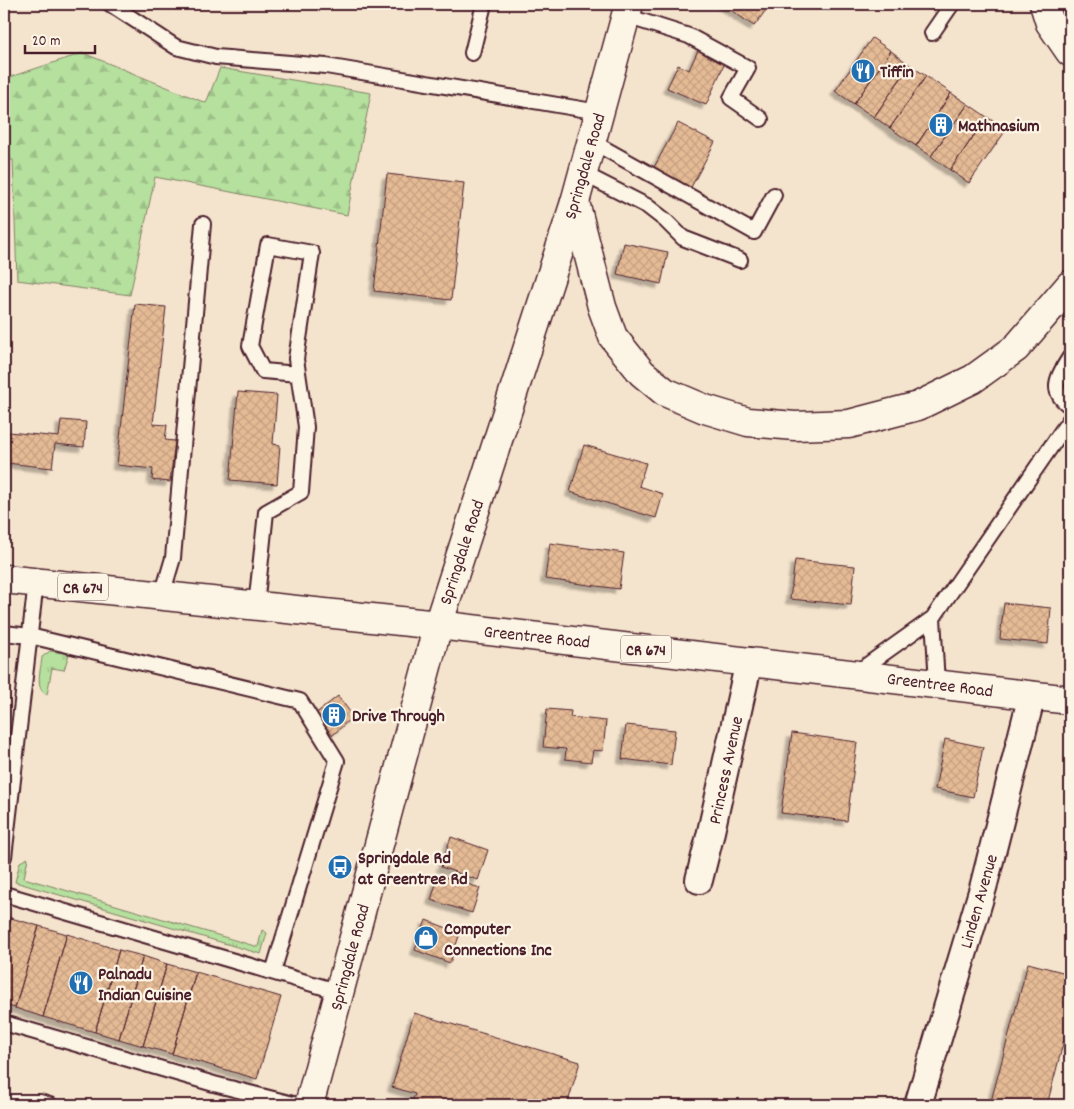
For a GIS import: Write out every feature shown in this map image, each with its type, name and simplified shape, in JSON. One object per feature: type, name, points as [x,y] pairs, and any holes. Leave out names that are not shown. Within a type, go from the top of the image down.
[{"type":"main road","points":[[1044,4],[1050,23],[1070,52]]},
{"type":"main road","points":[[1049,4],[1070,18]]},
{"type":"main road","name":"Springdale Road","points":[[309,1105],[438,625],[575,202],[628,10]]},
{"type":"main road","points":[[575,202],[602,307],[613,337],[642,374],[665,392],[705,409],[748,422],[796,426],[849,424],[918,406],[973,379],[1016,348],[1070,285]]},
{"type":"main road","name":"Greentree Road","points":[[4,579],[438,625],[1070,700]]},
{"type":"street","name":"Princess Avenue","points":[[699,880],[749,661]]},
{"type":"street","name":"Linden Avenue","points":[[918,1105],[983,888],[1032,695]]},
{"type":"lane","points":[[110,4],[176,47],[216,57],[326,66],[599,112]]},
{"type":"lane","points":[[472,54],[484,4]]},
{"type":"lane","points":[[932,33],[952,4]]},
{"type":"lane","points":[[628,10],[689,36],[748,68],[730,98],[761,119]]},
{"type":"lane","points":[[592,141],[754,232],[774,195]]},
{"type":"lane","points":[[582,173],[647,206],[683,238],[740,260]]},
{"type":"lane","points":[[162,595],[174,558],[203,224]]},
{"type":"lane","points":[[256,606],[266,512],[301,492],[306,427],[296,359],[312,253],[268,245],[250,346],[263,371],[298,374]]},
{"type":"lane","points":[[1070,358],[1061,371],[1057,382],[1057,394],[1063,402],[1070,406]]},
{"type":"lane","points":[[854,674],[934,618],[1070,419]]},
{"type":"lane","points":[[4,857],[36,582]]},
{"type":"lane","points":[[934,618],[937,683]]},
{"type":"lane","points":[[4,633],[30,636],[300,701],[337,761],[272,972]]},
{"type":"lane","points":[[4,894],[340,992]]},
{"type":"lane","points":[[4,1023],[214,1084],[297,1105]]},
{"type":"lane","points":[[4,1102],[40,1102],[50,1105]]},
{"type":"green space","points":[[83,53],[206,103],[220,68],[371,93],[347,215],[155,177],[130,295],[17,280],[13,160],[4,159],[4,78]]},
{"type":"green space","points":[[50,651],[69,654],[64,670],[52,668],[47,695],[41,688],[39,678],[42,657]]},
{"type":"green space","points":[[28,858],[24,878],[258,947],[262,930],[267,933],[261,954],[15,882],[20,862]]},
{"type":"building","points":[[722,4],[757,4],[766,10],[754,26]]},
{"type":"building","name":"Tiffin","points":[[872,38],[891,51],[854,104],[835,91]]},
{"type":"building","points":[[700,46],[727,58],[706,105],[667,88],[678,65],[689,70]]},
{"type":"building","points":[[891,51],[910,65],[874,117],[854,104]]},
{"type":"building","points":[[910,65],[926,76],[890,128],[874,117]]},
{"type":"building","points":[[926,76],[951,93],[916,146],[890,128]]},
{"type":"building","name":"Mathnasium","points":[[951,93],[968,104],[931,156],[916,146]]},
{"type":"building","points":[[968,104],[987,117],[950,170],[931,156]]},
{"type":"building","points":[[987,117],[1006,130],[969,183],[950,170]]},
{"type":"building","points":[[678,123],[715,142],[689,191],[652,171]]},
{"type":"building","points":[[387,174],[464,183],[451,300],[374,291]]},
{"type":"building","points":[[624,243],[668,252],[661,284],[617,274]]},
{"type":"building","points":[[135,304],[166,307],[153,424],[167,425],[165,440],[175,441],[170,482],[152,480],[153,469],[117,465]]},
{"type":"building","points":[[238,392],[277,395],[273,444],[280,445],[277,484],[230,480]]},
{"type":"building","points":[[61,420],[86,422],[84,447],[55,444],[52,468],[6,463],[9,432],[59,437]]},
{"type":"building","points":[[584,445],[646,463],[639,486],[663,494],[656,518],[570,492]]},
{"type":"building","points":[[550,543],[624,553],[619,589],[545,579]]},
{"type":"building","points":[[795,560],[855,566],[851,605],[790,599]]},
{"type":"building","points":[[1004,603],[1051,608],[1048,644],[1000,639]]},
{"type":"building","name":"Drive Through","points":[[338,696],[353,716],[333,735],[314,715]]},
{"type":"building","points":[[547,709],[571,711],[570,717],[606,721],[603,751],[593,750],[591,762],[565,759],[566,749],[543,747]]},
{"type":"building","points":[[626,725],[675,730],[671,765],[622,759]]},
{"type":"building","points":[[792,733],[857,742],[847,821],[781,813]]},
{"type":"building","points":[[945,739],[983,747],[973,797],[935,789]]},
{"type":"building","points":[[451,837],[488,850],[478,880],[441,867]]},
{"type":"building","points":[[439,875],[480,888],[472,913],[431,900]]},
{"type":"building","points":[[4,916],[11,918],[4,944]]},
{"type":"building","points":[[11,918],[39,926],[15,1008],[4,1005],[4,944]]},
{"type":"building","points":[[426,920],[460,933],[450,963],[415,950]]},
{"type":"building","points":[[39,926],[67,934],[43,1017],[15,1008]]},
{"type":"building","name":"Palnadu Indian Cuisine","points":[[67,934],[119,950],[95,1032],[43,1017]]},
{"type":"building","points":[[119,950],[143,956],[119,1039],[95,1032]]},
{"type":"building","points":[[143,956],[167,964],[143,1046],[119,1039]]},
{"type":"building","points":[[1028,963],[1070,974],[1070,1017],[1047,1105],[990,1105]]},
{"type":"building","points":[[167,964],[196,972],[172,1054],[143,1046]]},
{"type":"building","points":[[196,972],[281,997],[257,1079],[172,1054]]},
{"type":"building","points":[[414,1013],[580,1062],[567,1105],[411,1105],[415,1094],[392,1087]]},
{"type":"place","name":"Tiffin","points":[[863,71]]},
{"type":"place","name":"Mathnasium","points":[[941,125]]},
{"type":"place","name":"Drive Through","points":[[334,715]]},
{"type":"place","name":"Springdale Rd at Greentree Rd","points":[[340,867]]},
{"type":"place","name":"Computer Connections Inc","points":[[426,938]]},
{"type":"place","name":"Palnadu Indian Cuisine","points":[[81,983]]}]
